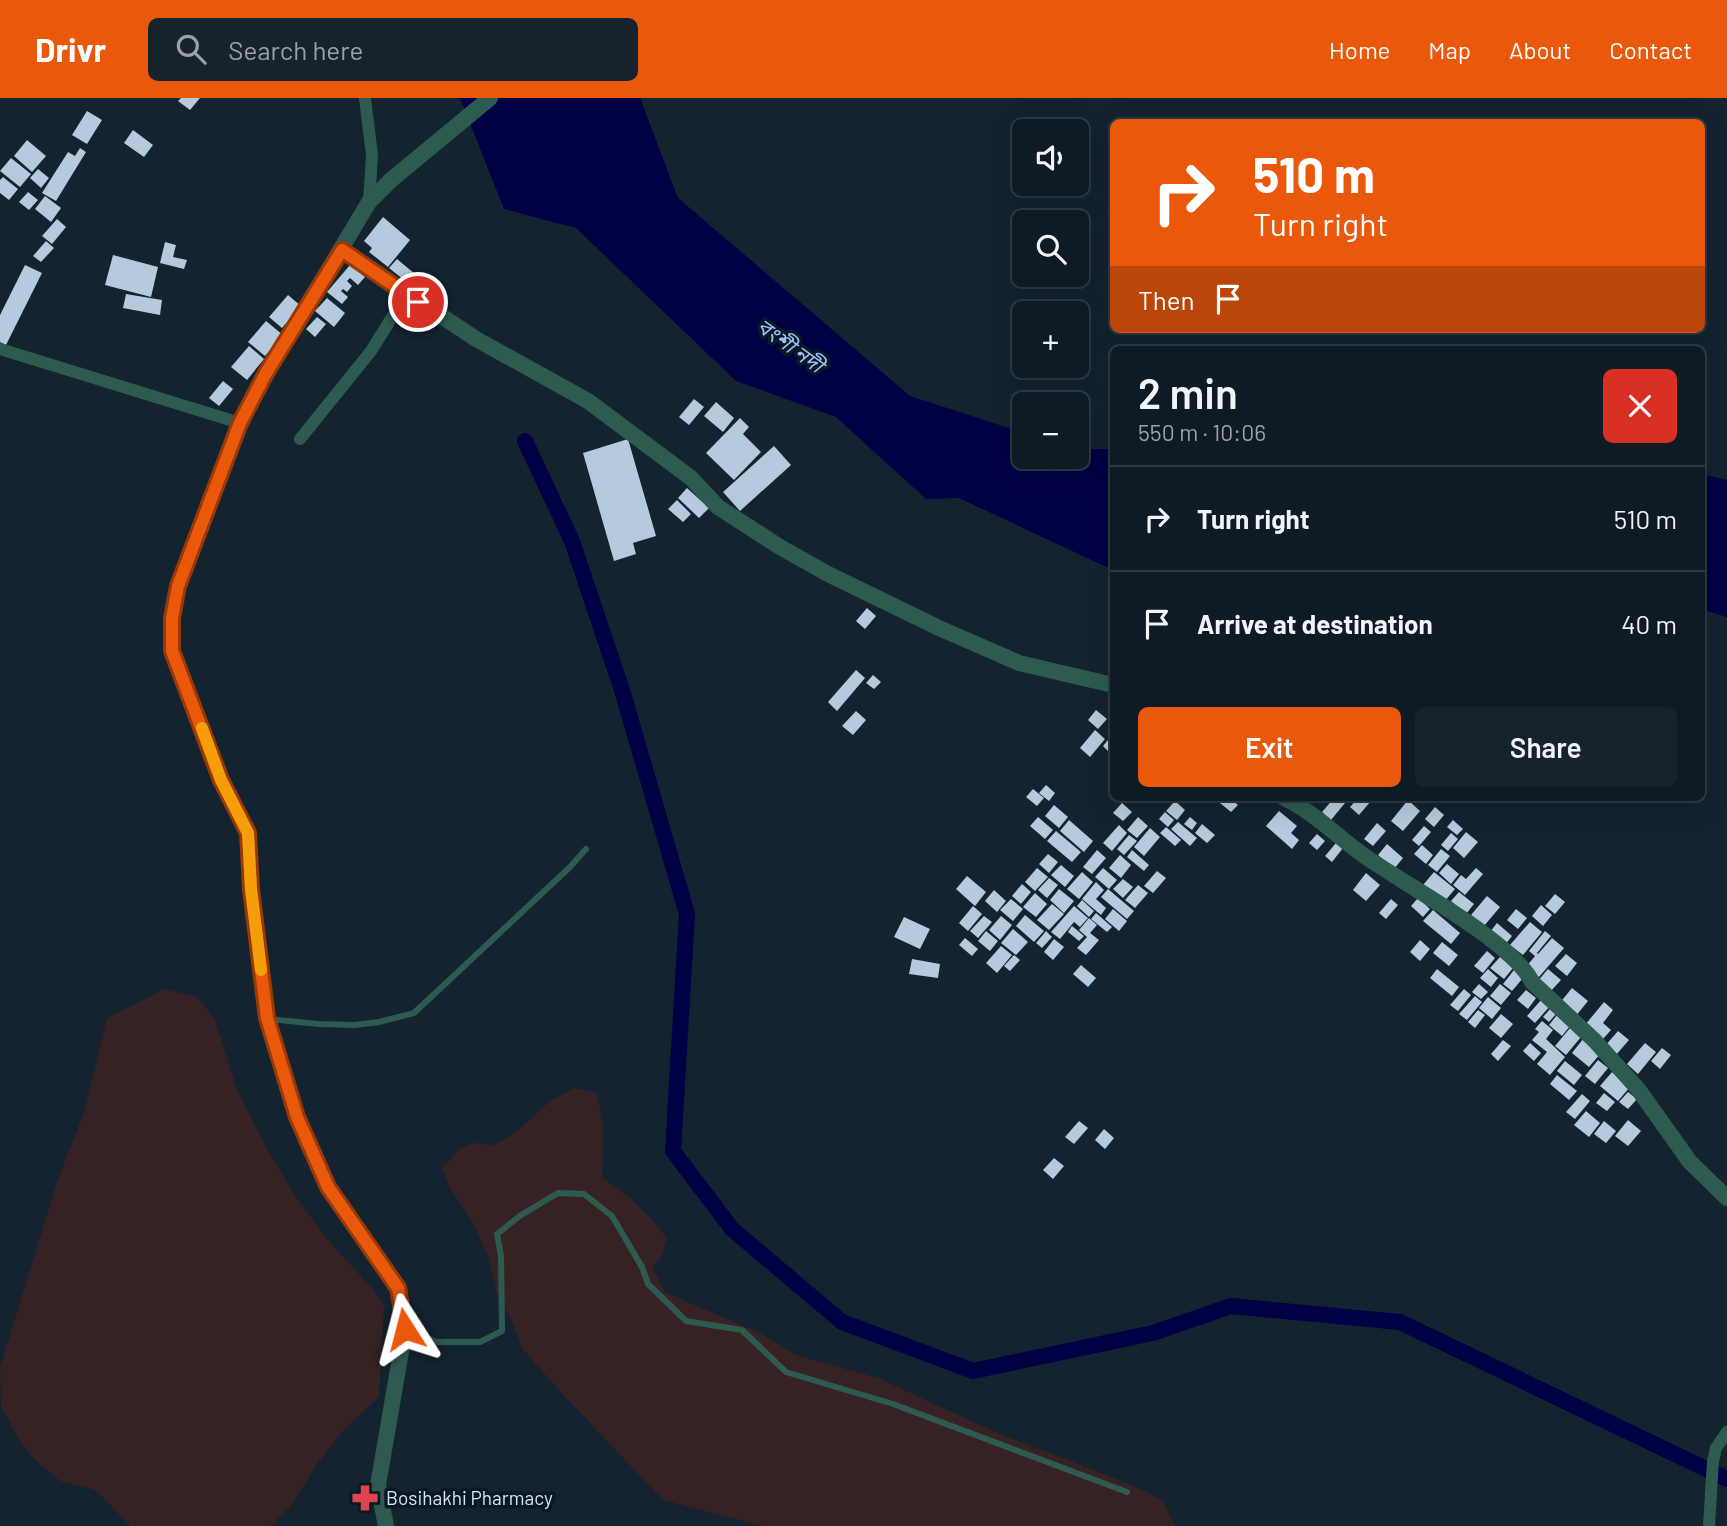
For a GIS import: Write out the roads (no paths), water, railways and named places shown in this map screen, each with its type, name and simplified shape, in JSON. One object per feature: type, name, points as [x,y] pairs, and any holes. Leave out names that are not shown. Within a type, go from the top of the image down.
[{"type":"street","points":[[365,98],[372,155],[369,202]]},
{"type":"street","points":[[386,1526],[378,1485],[405,1329],[398,1288],[328,1187],[302,1128],[267,1018],[251,889],[248,833],[221,780],[172,651],[172,618],[178,586],[240,423],[266,373],[369,202],[490,98]]},
{"type":"street","points":[[342,250],[476,339],[588,401],[691,478],[718,507],[780,547],[828,574],[939,628],[1020,663],[1110,684]]},
{"type":"street","points":[[300,439],[371,351],[399,306],[398,289]]},
{"type":"street","points":[[0,349],[240,423]]},
{"type":"street","points":[[1290,801],[1306,809],[1365,857],[1476,929],[1513,957],[1532,982],[1595,1041],[1638,1089],[1690,1162],[1727,1198]]},
{"type":"street","points":[[1709,1522],[1713,1461],[1716,1448],[1727,1432]]},
{"type":"lane","points":[[267,1018],[355,1025],[379,1023],[414,1013],[586,849]]},
{"type":"lane","points":[[405,1329],[437,1342],[480,1342],[502,1331],[501,1256],[497,1234],[521,1215],[558,1193],[584,1194],[612,1216],[642,1267],[648,1283],[686,1321],[742,1330],[786,1373],[893,1405],[1127,1492]]},
{"type":"water","name":"বংশী নদী","points":[[460,98],[640,98],[678,198],[910,396],[1012,429],[1012,469],[1089,469],[1089,449],[1110,449],[1110,569],[959,498],[926,499],[836,417],[736,381],[576,228],[504,209]]},
{"type":"water","points":[[1705,475],[1727,480],[1727,617],[1705,610]]},
{"type":"waterway","points":[[525,441],[572,541],[622,690],[687,914],[673,1151],[732,1229],[842,1322],[973,1371],[1153,1333],[1231,1306],[1400,1322],[1727,1479]]},
{"type":"place","name":"Bosihakhi Pharmacy","points":[[365,1498]]}]
